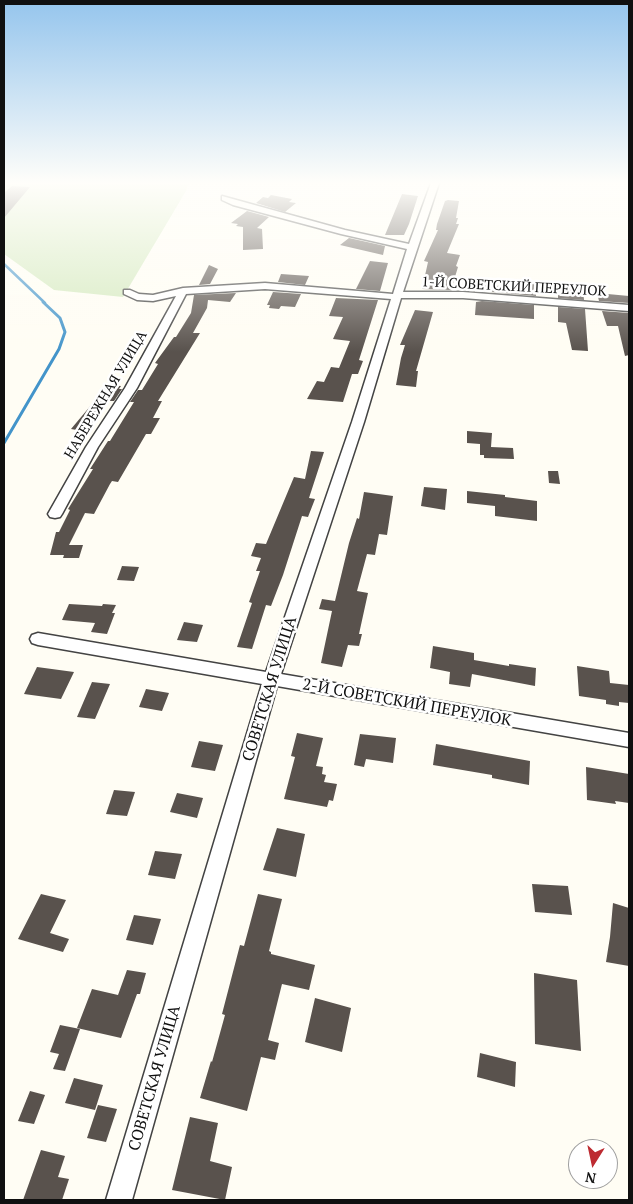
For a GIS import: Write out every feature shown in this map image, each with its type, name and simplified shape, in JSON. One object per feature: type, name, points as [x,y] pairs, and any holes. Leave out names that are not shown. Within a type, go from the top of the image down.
[{"type":"street","points":[[377,239],[412,247]]},
{"type":"street","name":"СОВЕТСКАЯ УЛИЦА","points":[[119,1200],[271,680],[358,422],[415,239]]},
{"type":"street","name":"1-Й СОВЕТСКИЙ ПЕРЕУЛОК","points":[[127,292],[137,297],[153,298],[183,291],[265,286],[397,296],[463,295],[629,308]]},
{"type":"street","name":"НАБЕРЕЖНАЯ УЛИЦА","points":[[55,514],[92,447],[131,388],[183,291]]},
{"type":"street","name":"2-Й СОВЕТСКИЙ ПЕРЕУЛОК","points":[[38,639],[629,740]]},
{"type":"green space","points":[[4,239],[157,239],[123,297],[54,290],[4,254]]},
{"type":"building","points":[[243,239],[263,239],[263,249],[243,250]]},
{"type":"building","points":[[347,239],[354,239],[385,246],[383,255],[340,245]]},
{"type":"building","points":[[434,239],[453,239],[447,253],[460,255],[451,290],[422,289],[428,262],[424,261]]},
{"type":"building","points":[[370,261],[388,263],[380,291],[356,289]]},
{"type":"building","points":[[209,265],[218,269],[210,284],[199,285]]},
{"type":"building","points":[[281,274],[309,276],[305,285],[278,282]]},
{"type":"building","points":[[522,282],[535,282],[536,296],[481,291],[480,285],[523,287]]},
{"type":"building","points":[[559,286],[583,289],[584,300],[558,298],[558,294],[560,294]]},
{"type":"building","points":[[273,292],[301,294],[295,307],[281,306],[279,309],[269,308],[270,305],[267,305]]},
{"type":"building","points":[[236,293],[230,302],[208,300],[207,308],[193,333],[200,333],[158,401],[162,401],[153,418],[160,418],[151,434],[146,434],[118,482],[112,481],[94,514],[85,513],[69,545],[83,545],[79,558],[63,558],[64,555],[50,555],[56,532],[59,532],[70,510],[68,509],[93,469],[90,469],[134,402],[130,402],[138,390],[142,390],[158,364],[155,363],[174,337],[176,337],[191,313],[194,295]]},
{"type":"building","points":[[597,293],[629,296],[629,303],[599,301]]},
{"type":"building","points":[[336,298],[378,300],[359,360],[363,361],[358,374],[352,374],[343,402],[307,399],[317,381],[324,382],[331,367],[339,368],[350,341],[333,339],[343,317],[329,316]]},
{"type":"building","points":[[476,302],[534,305],[534,319],[475,315]]},
{"type":"building","points":[[558,307],[585,309],[588,351],[572,350],[566,323],[558,322]]},
{"type":"building","points":[[415,310],[433,312],[416,371],[418,371],[416,387],[396,385],[405,345],[400,345]]},
{"type":"building","points":[[602,311],[629,313],[629,355],[625,356],[618,326],[607,326]]},
{"type":"building","points":[[106,385],[121,386],[119,389],[122,389],[114,401],[108,401],[88,432],[71,429],[92,404],[95,404]]},
{"type":"building","points":[[467,431],[492,433],[491,447],[513,448],[514,459],[484,458],[484,455],[480,455],[480,444],[467,443]]},
{"type":"building","points":[[311,451],[324,452],[309,498],[315,499],[308,517],[302,516],[283,575],[271,606],[266,605],[252,649],[237,647],[252,603],[249,602],[260,571],[256,571],[261,558],[251,556],[256,543],[266,544],[294,477],[305,479]]},
{"type":"building","points":[[548,471],[558,471],[560,484],[549,483]]},
{"type":"building","points":[[424,487],[447,489],[445,510],[421,506]]},
{"type":"building","points":[[467,491],[537,501],[537,521],[495,516],[495,506],[467,503]]},
{"type":"building","points":[[364,492],[393,496],[387,535],[379,534],[375,555],[367,554],[357,591],[368,593],[359,634],[362,634],[359,646],[348,645],[342,667],[321,663],[332,611],[319,609],[322,599],[335,601],[349,543],[357,518],[359,519]]},
{"type":"building","points":[[122,566],[139,567],[134,581],[117,580]]},
{"type":"building","points":[[69,604],[116,605],[107,634],[91,632],[95,623],[62,620]]},
{"type":"building","points":[[184,622],[203,625],[197,642],[177,640]]},
{"type":"building","points":[[433,646],[474,653],[474,660],[536,668],[535,686],[472,674],[470,687],[449,684],[450,672],[430,668]]},
{"type":"building","points":[[577,666],[609,671],[610,683],[629,685],[629,703],[619,702],[619,706],[606,704],[606,700],[579,696]]},
{"type":"building","points":[[37,667],[74,672],[61,699],[24,694]]},
{"type":"building","points":[[92,682],[110,684],[95,719],[77,717]]},
{"type":"building","points":[[146,689],[169,693],[162,711],[139,707]]},
{"type":"building","points":[[297,733],[323,738],[316,766],[323,767],[322,774],[326,775],[324,782],[337,784],[333,801],[329,800],[327,807],[284,799],[295,757],[291,756]]},
{"type":"building","points":[[360,734],[396,738],[393,763],[366,759],[364,767],[354,765]]},
{"type":"building","points":[[199,741],[223,745],[215,771],[191,767]]},
{"type":"building","points":[[436,744],[530,761],[529,785],[492,778],[492,775],[433,765]]},
{"type":"building","points":[[586,767],[629,774],[629,803],[615,801],[616,804],[587,800]]},
{"type":"building","points":[[114,790],[135,792],[127,816],[106,814]]},
{"type":"building","points":[[177,793],[203,798],[197,818],[170,812]]},
{"type":"building","points":[[277,828],[305,834],[296,877],[263,870]]},
{"type":"building","points":[[155,851],[182,854],[175,879],[148,875]]},
{"type":"building","points":[[532,884],[568,886],[572,915],[535,912]]},
{"type":"building","points":[[41,894],[66,900],[50,933],[69,939],[63,952],[18,939]]},
{"type":"building","points":[[258,894],[282,899],[269,951],[271,954],[315,965],[309,990],[282,984],[268,1040],[279,1043],[275,1060],[261,1057],[247,1111],[200,1098],[225,1015],[222,1014],[240,945],[244,946]]},
{"type":"building","points":[[613,903],[629,908],[629,966],[606,962]]},
{"type":"building","points":[[134,915],[161,919],[153,945],[126,940]]},
{"type":"building","points":[[127,970],[146,973],[140,994],[137,994],[121,1038],[77,1028],[92,989],[118,995]]},
{"type":"building","points":[[534,973],[577,980],[581,1051],[535,1044]]},
{"type":"building","points":[[315,998],[351,1008],[342,1052],[305,1042]]},
{"type":"building","points":[[60,1025],[80,1029],[65,1071],[53,1069],[59,1054],[50,1052]]},
{"type":"building","points":[[480,1053],[516,1062],[515,1087],[477,1077]]},
{"type":"building","points":[[74,1078],[103,1085],[95,1110],[65,1103]]},
{"type":"building","points":[[30,1091],[45,1095],[34,1124],[18,1121]]},
{"type":"building","points":[[98,1105],[117,1109],[106,1142],[87,1138]]},
{"type":"building","points":[[190,1117],[218,1123],[210,1161],[232,1167],[225,1200],[172,1190]]},
{"type":"building","points":[[41,1150],[65,1156],[58,1177],[69,1179],[62,1200],[23,1200]]},
{"type":"waterway","points":[[4,264],[45,303]]},
{"type":"waterway","points":[[4,443],[59,349],[65,332],[60,318],[43,302]]}]
